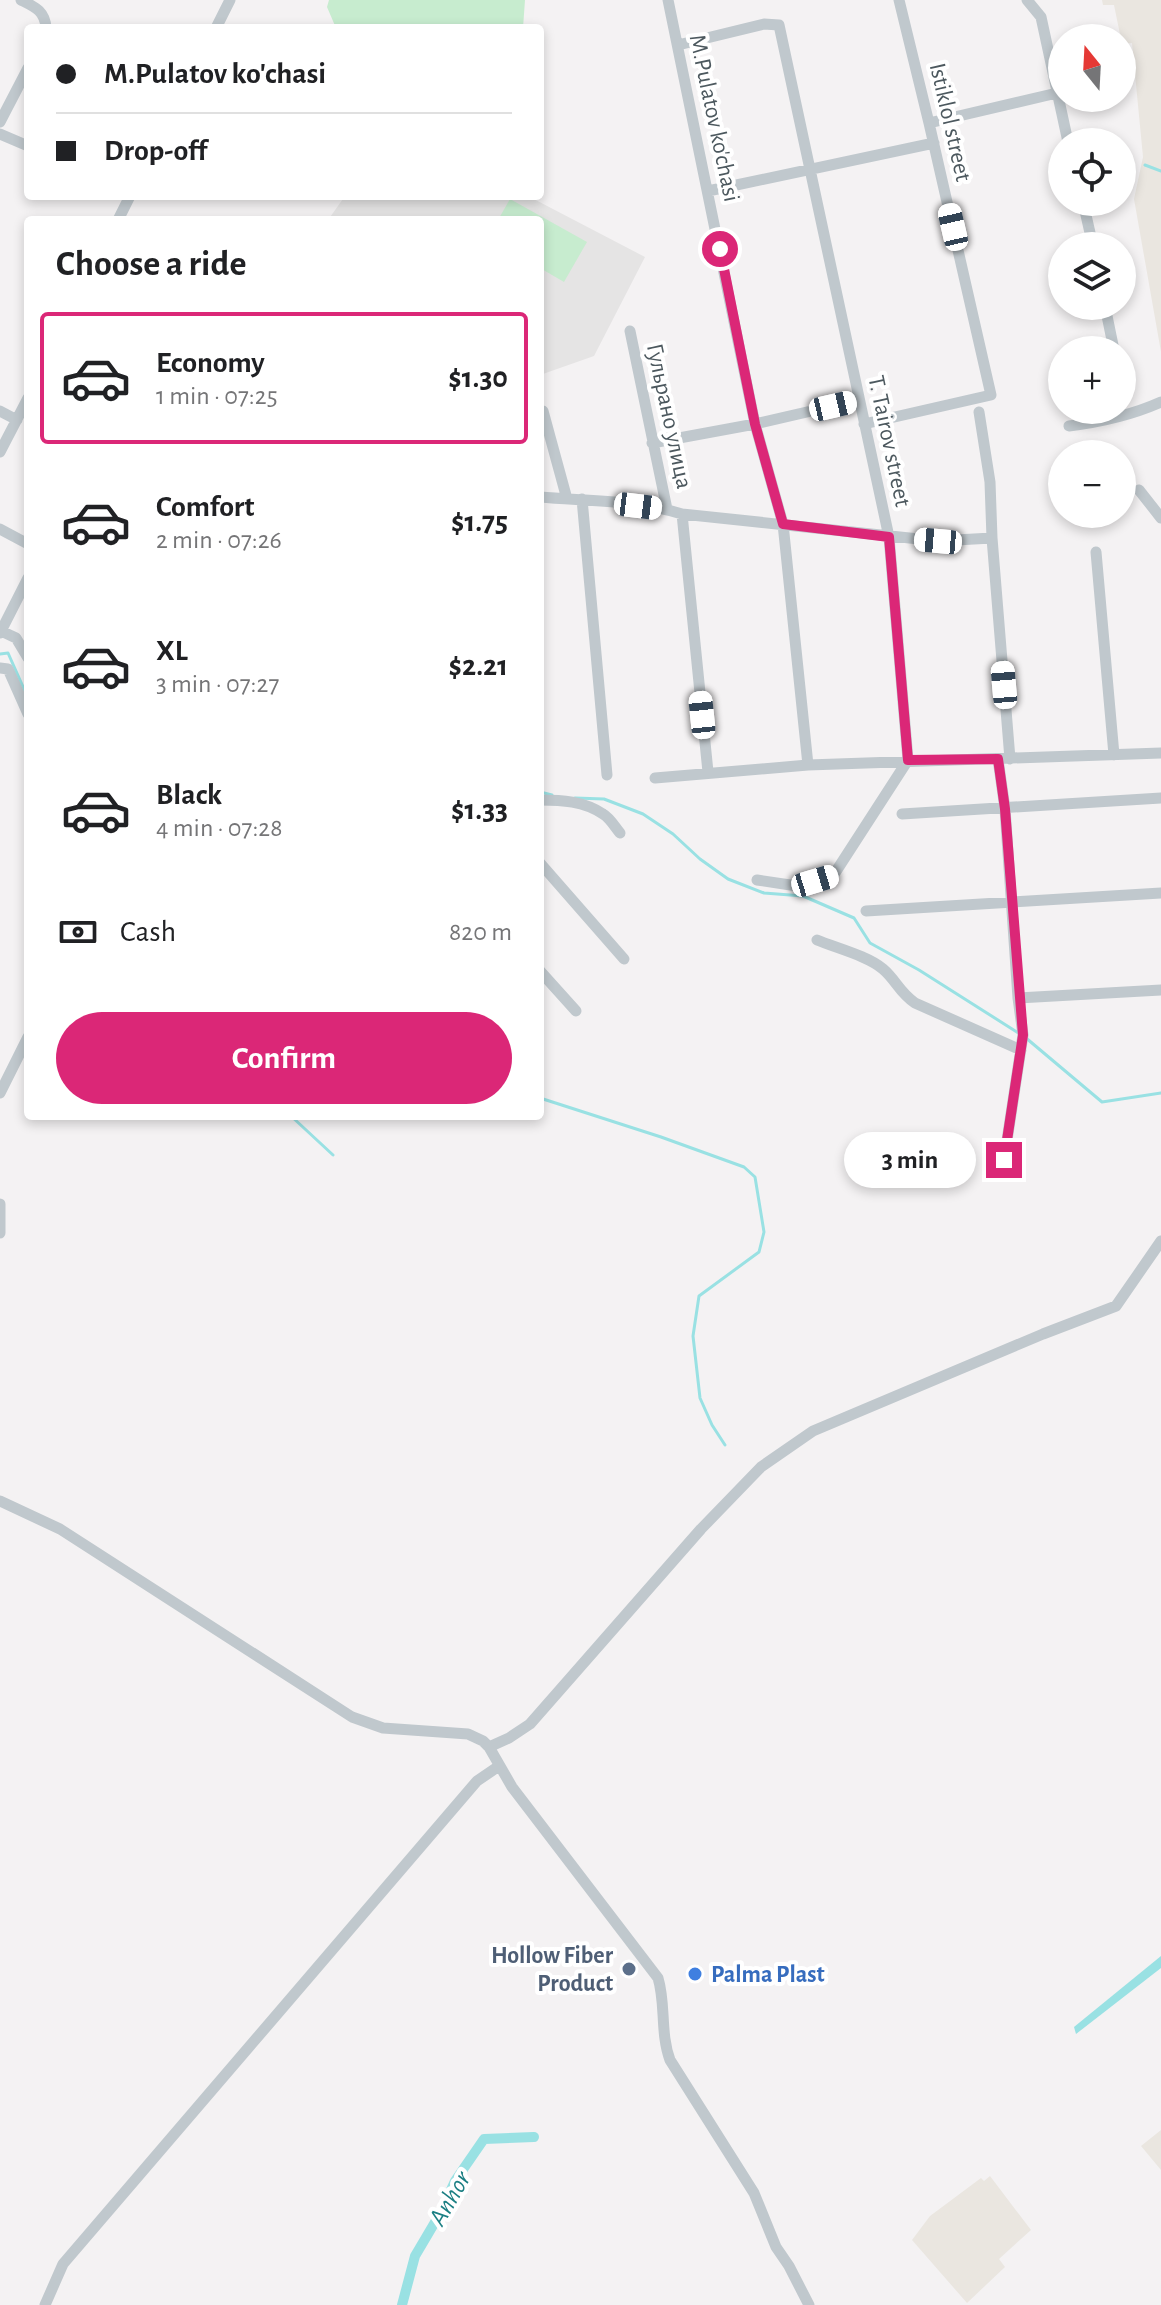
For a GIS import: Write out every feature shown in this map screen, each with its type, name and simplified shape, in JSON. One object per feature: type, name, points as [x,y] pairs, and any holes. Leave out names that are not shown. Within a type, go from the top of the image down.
[{"type":"street","points":[[21,0],[37,8],[46,24]]},
{"type":"street","points":[[218,24],[230,0]]},
{"type":"street","name":"M.Pulatov ko'chasi","points":[[668,0],[755,424],[783,524],[808,765]]},
{"type":"street","name":"Istiklol street","points":[[864,424],[991,395],[899,0]]},
{"type":"street","points":[[1027,0],[1041,17],[1048,50]]},
{"type":"street","name":"T. Tairov street","points":[[678,45],[764,24],[779,25],[889,537],[908,760]]},
{"type":"street","points":[[0,122],[24,76]]},
{"type":"street","points":[[929,123],[1048,95]]},
{"type":"street","points":[[0,134],[24,144]]},
{"type":"street","points":[[708,191],[934,143]]},
{"type":"street","name":"Гульрано улица","points":[[630,331],[667,509]]},
{"type":"street","points":[[652,443],[859,400]]},
{"type":"street","points":[[1069,426],[1109,419],[1161,402]]},
{"type":"street","points":[[0,452],[24,409]]},
{"type":"street","points":[[0,411],[17,420]]},
{"type":"street","points":[[979,412],[990,482],[1005,809],[1023,1035],[1004,1160]]},
{"type":"street","points":[[544,415],[567,499]]},
{"type":"street","points":[[1139,490],[1161,518]]},
{"type":"street","points":[[544,497],[582,499],[667,509],[682,514],[889,537],[938,541],[992,538]]},
{"type":"street","points":[[582,499],[607,775]]},
{"type":"street","points":[[682,514],[708,772]]},
{"type":"street","points":[[0,529],[24,542]]},
{"type":"street","points":[[1096,552],[1114,755]]},
{"type":"street","points":[[24,586],[1,632],[16,638],[24,651]]},
{"type":"street","points":[[0,668],[8,669],[24,705]]},
{"type":"street","points":[[655,778],[908,760],[1161,753]]},
{"type":"street","points":[[757,880],[797,886],[833,876],[908,760]]},
{"type":"street","points":[[902,814],[1161,798]]},
{"type":"street","points":[[544,800],[563,800],[587,806],[606,816],[620,833]]},
{"type":"street","points":[[544,868],[624,959]]},
{"type":"street","points":[[866,911],[1161,893]]},
{"type":"street","points":[[817,940],[876,964],[915,1003],[1021,1050]]},
{"type":"street","points":[[544,975],[576,1011]]},
{"type":"street","points":[[1018,998],[1161,990]]},
{"type":"street","points":[[0,1093],[24,1045]]},
{"type":"street","points":[[0,1204],[0,1233]]},
{"type":"street","points":[[489,1747],[530,1724],[701,1529],[761,1467],[813,1431],[1116,1306],[1161,1241]]},
{"type":"street","points":[[0,1501],[60,1529],[358,1720],[389,1729],[468,1734],[480,1738],[489,1747],[521,1799],[658,1978],[670,2060],[754,2193],[776,2247],[809,2305]]},
{"type":"street","points":[[45,2305],[63,2264],[477,1781],[499,1766]]},
{"type":"shaded area","points":[[1102,0],[1161,0],[1161,352],[1136,210],[1136,190],[1143,157],[1136,84],[1136,24],[1118,24],[1114,5],[1103,5]]},
{"type":"shaded area","points":[[342,200],[536,200],[645,257],[594,356],[544,374],[544,216],[331,216]]},
{"type":"shaded area","points":[[1161,2130],[1161,2170],[1141,2146]]},
{"type":"shaded area","points":[[990,2176],[1031,2230],[999,2259],[1005,2267],[967,2303],[912,2240],[930,2216],[981,2178],[984,2181]]},
{"type":"green space","points":[[329,0],[525,0],[523,24],[334,24],[327,7]]},
{"type":"green space","points":[[512,200],[540,216],[500,216]]},
{"type":"green space","points":[[544,218],[587,242],[564,282],[544,270]]},
{"type":"water","points":[[1161,1956],[1161,1968],[1076,2034],[1074,2027]]},
{"type":"waterway","points":[[1145,165],[1161,171]]},
{"type":"waterway","points":[[0,654],[8,653],[24,689]]},
{"type":"waterway","points":[[544,793],[552,795]]},
{"type":"waterway","points":[[575,798],[604,799],[643,814],[728,879],[764,893],[803,896],[854,918],[870,943],[1020,1034]]},
{"type":"waterway","points":[[1026,1038],[1102,1102],[1161,1093]]},
{"type":"waterway","points":[[544,1099],[744,1167],[755,1177],[764,1232],[759,1252],[699,1296],[693,1336],[700,1398],[725,1445]]},
{"type":"waterway","points":[[295,1120],[333,1155]]},
{"type":"waterway","name":"Anhor","points":[[402,2305],[415,2256],[455,2181],[484,2139],[534,2137]]},
{"type":"place","name":"Hollow Fiber Product","points":[[629,1969]]},
{"type":"place","name":"Palma Plast","points":[[695,1974]]},
{"type":"route","points":[[720,249],[755,424],[783,524],[889,537],[908,760],[998,759],[1005,809],[1023,1035],[1004,1160]]}]
